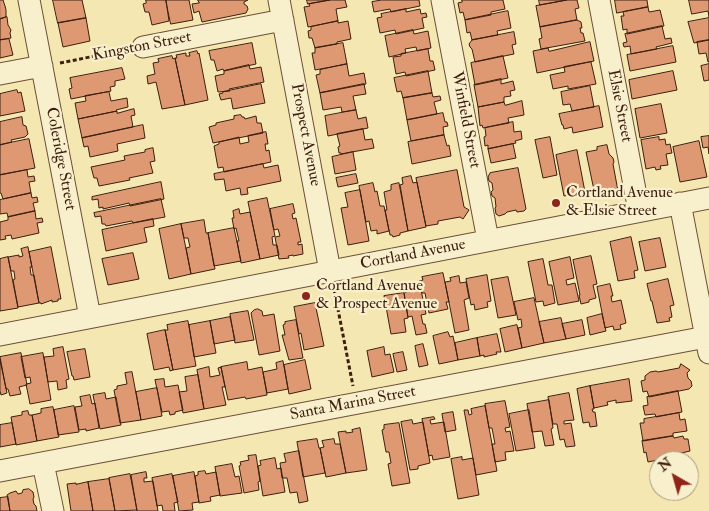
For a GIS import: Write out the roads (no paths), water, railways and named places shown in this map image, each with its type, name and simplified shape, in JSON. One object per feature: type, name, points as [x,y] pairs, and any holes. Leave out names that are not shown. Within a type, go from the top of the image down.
[{"type":"street","name":"Coleridge Street","points":[[29,0],[90,317]]},
{"type":"street","name":"Winfield Street","points":[[442,0],[488,240]]},
{"type":"street","name":"Elsie Street","points":[[599,0],[639,211]]},
{"type":"street","name":"Kingston Street","points":[[143,47],[281,10]]},
{"type":"street","name":"Prospect Avenue","points":[[281,10],[330,271]]},
{"type":"street","points":[[0,74],[42,66]]},
{"type":"street","name":"Cortland Avenue","points":[[0,335],[709,198]]},
{"type":"street","points":[[680,203],[708,345]]},
{"type":"street","name":"Santa Marina Street","points":[[0,471],[357,404],[708,345]]},
{"type":"street","points":[[44,463],[53,511]]},
{"type":"place","name":"Cortland Avenue & Elsie Street","points":[[556,203]]},
{"type":"place","name":"Cortland Avenue & Prospect Avenue","points":[[306,296]]}]
